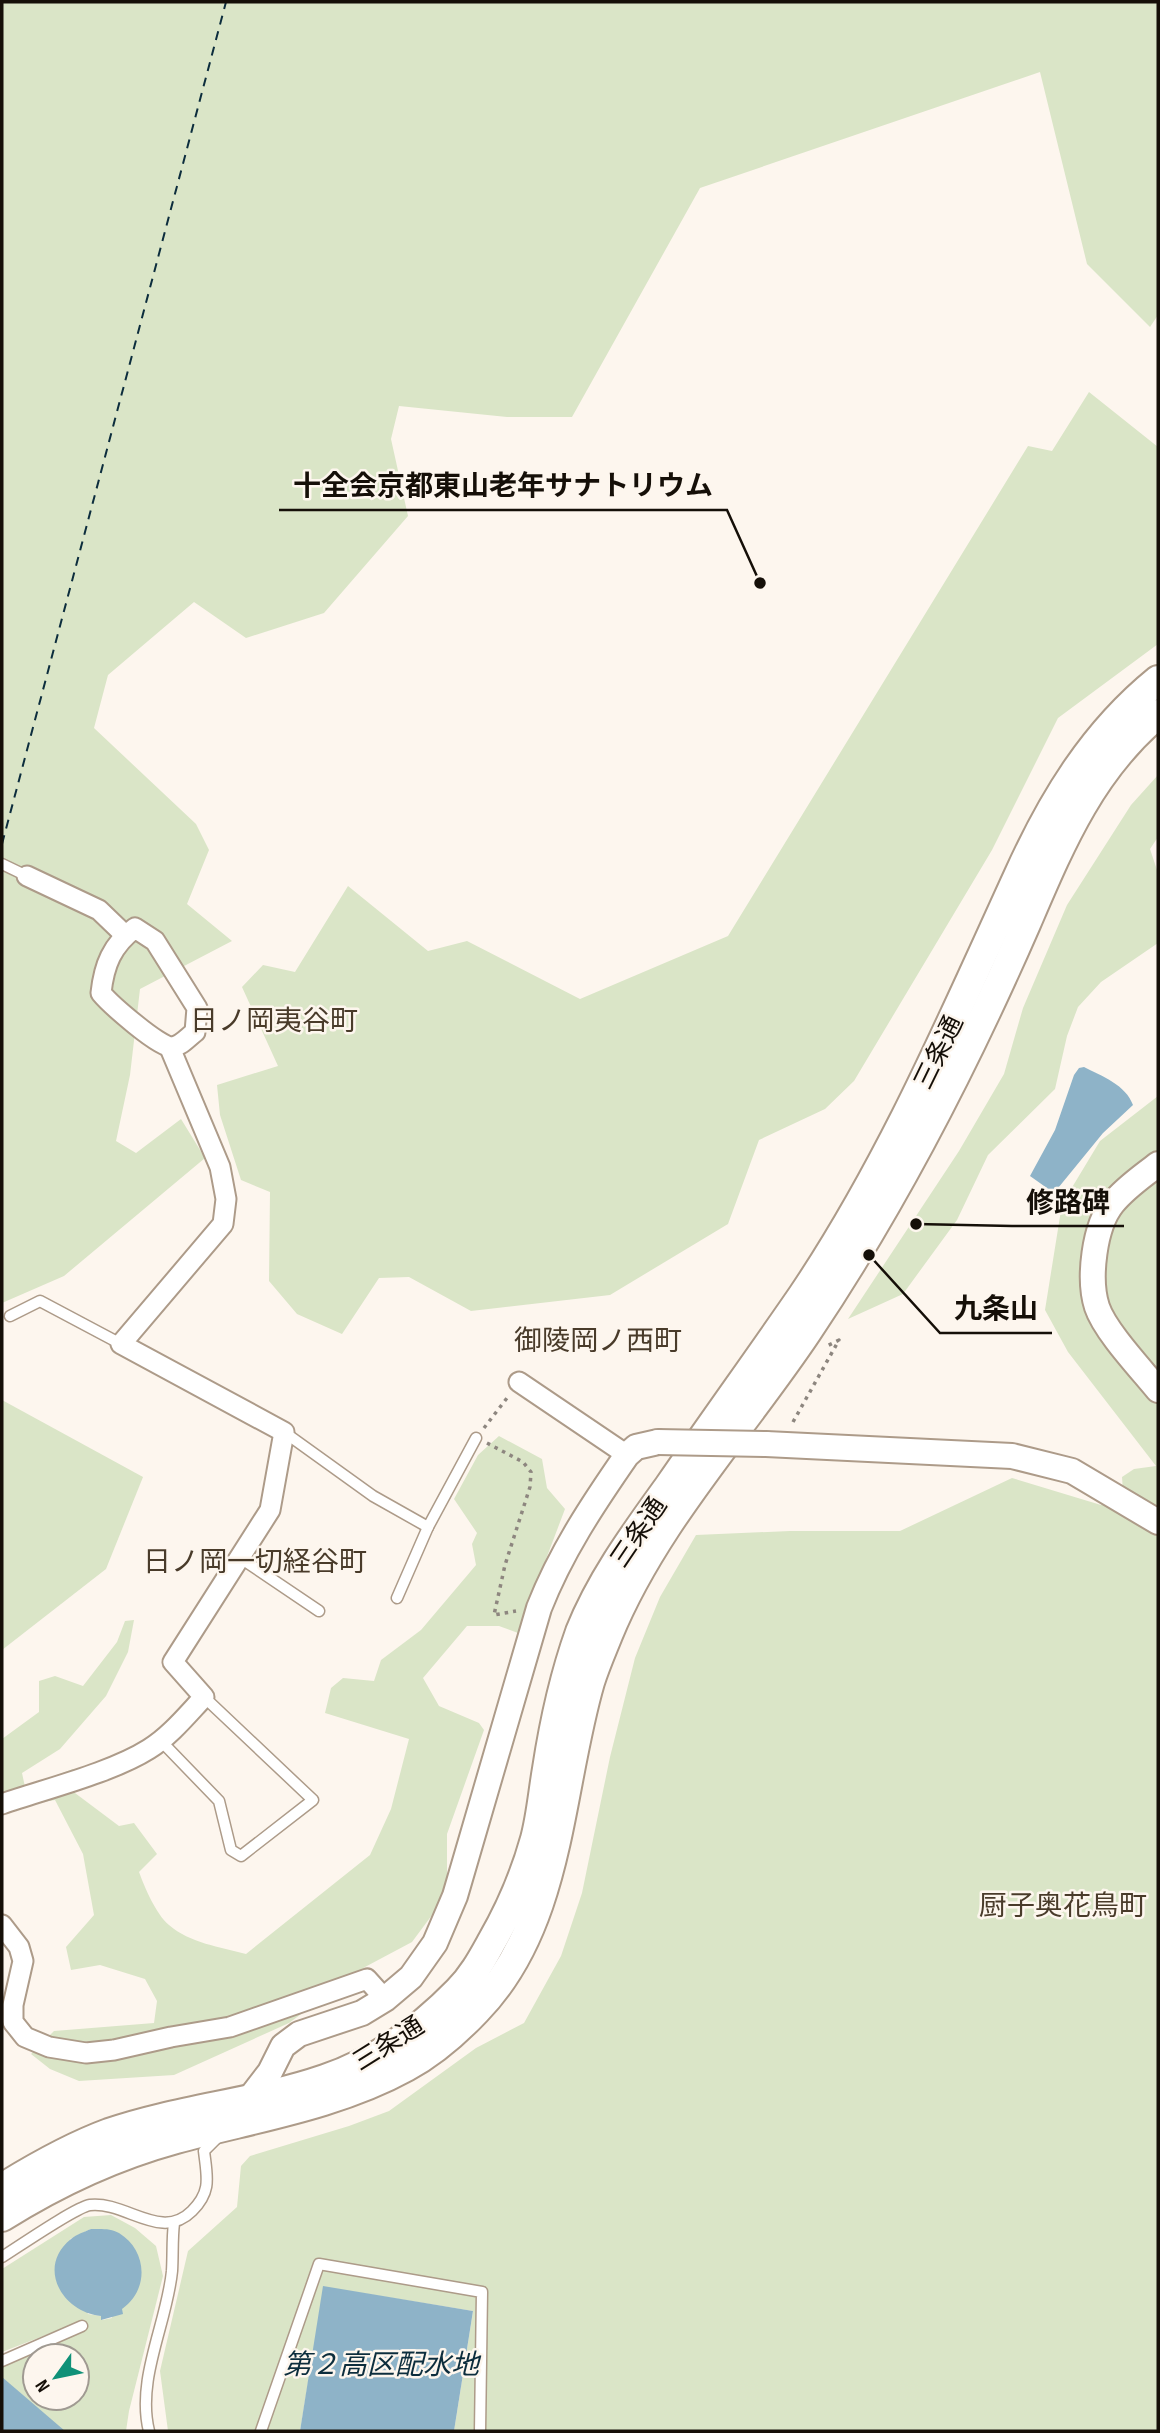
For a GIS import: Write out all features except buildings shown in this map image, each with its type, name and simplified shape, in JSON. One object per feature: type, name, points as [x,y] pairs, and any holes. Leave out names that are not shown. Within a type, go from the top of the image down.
[{"type":"main road","name":"三条通","points":[[2,2188],[50,2160],[108,2134],[327,2078],[374,2057],[421,2026],[474,1973],[507,1916],[520,1887],[536,1835],[555,1721],[566,1678],[581,1631],[604,1583],[633,1537],[781,1327],[852,1214],[953,1022],[1039,829],[1078,764],[1112,722],[1158,680]]},
{"type":"main road","name":"三条通","points":[[2,2217],[37,2195],[89,2169],[173,2140],[320,2102],[372,2084],[410,2065],[451,2036],[501,1981],[524,1939],[543,1892],[555,1854],[573,1754],[591,1679],[610,1629],[639,1570],[797,1346],[888,1202],[925,1136],[994,998],[1074,816],[1112,760],[1158,714]]},
{"type":"street","points":[[27,876],[99,910],[125,935]]},
{"type":"street","points":[[135,928],[155,941],[197,1008],[195,1032],[180,1045],[170,1048],[160,1044],[114,1008],[102,993],[104,971],[120,939],[135,928]]},
{"type":"street","points":[[2,1804],[110,1767],[147,1751],[161,1741],[204,1697],[173,1662],[270,1510],[284,1432],[121,1344],[223,1223],[226,1199],[220,1167],[170,1048]]},
{"type":"street","points":[[1158,1164],[1112,1204],[1103,1220],[1094,1252],[1092,1283],[1097,1308],[1111,1331],[1158,1390]]},
{"type":"street","points":[[519,1382],[627,1455]]},
{"type":"street","points":[[228,2127],[270,2072],[282,2046],[299,2034],[362,2013],[385,1999],[411,1977],[435,1942],[455,1896],[539,1608],[554,1571],[578,1527],[627,1455],[636,1447],[658,1442],[774,1445],[1012,1457],[1072,1471],[1158,1522]]},
{"type":"street","points":[[2,1924],[19,1947],[23,1961],[13,2005],[13,2022],[25,2037],[48,2047],[86,2053],[114,2050],[230,2027],[367,1979],[385,1999]]},
{"type":"lane","points":[[2,864],[27,876]]},
{"type":"lane","points":[[10,1316],[40,1301],[121,1344]]},
{"type":"lane","points":[[284,1432],[373,1496],[428,1527]]},
{"type":"lane","points":[[397,1598],[428,1527],[476,1438]]},
{"type":"lane","points":[[239,1557],[319,1611]]},
{"type":"lane","points":[[161,1741],[219,1801],[231,1850],[241,1856],[313,1800],[204,1697]]},
{"type":"lane","points":[[2,2258],[89,2205],[122,2210],[154,2223],[174,2222],[188,2215],[202,2200],[208,2181],[204,2151],[228,2127]]},
{"type":"lane","points":[[149,2431],[145,2416],[150,2373],[172,2272],[174,2222]]},
{"type":"lane","points":[[261,2431],[319,2264],[482,2292],[480,2431]]},
{"type":"lane","points":[[2,2361],[82,2326]]},
{"type":"path","points":[[774,1445],[839,1340],[824,1347]]},
{"type":"path","points":[[494,1615],[505,1565],[530,1488],[531,1472],[523,1462],[476,1438],[519,1382]]},
{"type":"green space","points":[[2,2],[1158,2],[1158,315],[1150,327],[1087,264],[1040,72],[700,188],[572,417],[507,417],[399,406],[391,439],[408,516],[324,613],[246,638],[194,602],[108,675],[94,728],[196,824],[209,850],[187,904],[232,941],[140,989],[130,1075],[116,1141],[136,1153],[181,1119],[205,1158],[64,1276],[2,1303]]},
{"type":"green space","points":[[1089,392],[1158,447],[1158,644],[1058,718],[992,850],[854,1081],[825,1109],[759,1140],[728,1224],[610,1295],[471,1311],[409,1277],[379,1278],[342,1334],[297,1314],[269,1281],[270,1192],[241,1180],[220,1115],[217,1085],[278,1066],[242,987],[263,965],[295,972],[348,886],[428,951],[467,941],[580,999],[728,936],[1028,446],[1052,451]]},
{"type":"green space","points":[[1158,775],[1158,837],[1150,849],[1158,873],[1158,943],[1101,982],[1078,1007],[1067,1036],[1055,1089],[988,1155],[957,1220],[903,1294],[848,1319],[959,1151],[1004,1074],[1023,1008],[1067,905],[1131,805]]},
{"type":"green space","points":[[1158,1096],[1158,2431],[454,2431],[473,2311],[324,2287],[300,2431],[168,2431],[160,2371],[188,2251],[237,2207],[241,2166],[250,2156],[389,2111],[476,2048],[524,2023],[561,1956],[582,1893],[610,1757],[635,1658],[660,1597],[696,1535],[790,1531],[900,1531],[1012,1478],[1101,1505],[1123,1491],[1122,1477],[1134,1469],[1156,1466],[1068,1352],[1045,1310],[1062,1204],[1100,1141]]},
{"type":"green space","points":[[2,1400],[143,1477],[106,1569],[2,1650]]},
{"type":"green space","points":[[499,1436],[542,1459],[547,1488],[565,1509],[518,1633],[499,1626],[467,1626],[423,1678],[439,1706],[479,1723],[484,1730],[447,1834],[447,1879],[438,1907],[412,1942],[365,1967],[289,2023],[174,2075],[79,2081],[50,2069],[31,2054],[54,2031],[154,2023],[157,2001],[145,1979],[100,1965],[71,1970],[66,1947],[94,1915],[83,1854],[55,1800],[24,1805],[2,1795],[2,1739],[39,1712],[39,1681],[55,1676],[83,1686],[117,1642],[125,1621],[134,1620],[128,1652],[106,1696],[60,1749],[22,1773],[25,1787],[73,1769],[75,1793],[119,1826],[134,1823],[157,1854],[139,1872],[151,1900],[164,1920],[186,1936],[246,1954],[370,1855],[391,1809],[409,1739],[325,1713],[331,1688],[343,1678],[374,1681],[381,1660],[421,1630],[476,1565],[472,1544],[477,1533],[454,1499],[478,1455]]},
{"type":"green space","points":[[111,2215],[135,2228],[156,2246],[163,2276],[126,2431],[2,2431],[2,2365],[21,2357],[21,2412],[91,2412],[91,2342],[57,2342],[86,2330],[82,2321],[28,2342],[21,2342],[21,2345],[2,2352],[2,2269],[84,2217]],"holes":[[[91,2229],[112,2318],[102,2320],[101,2316],[88,2314],[70,2239]]]},
{"type":"water","points":[[1084,1067],[1119,1087],[1133,1105],[1103,1133],[1054,1193],[1030,1176],[1055,1130],[1074,1075],[1079,1068]]},
{"type":"water","points":[[91,2229],[113,2230],[119,2233],[128,2240],[140,2259],[141,2281],[131,2301],[122,2309],[123,2314],[101,2320],[101,2316],[87,2313],[65,2297],[55,2275],[55,2262],[61,2250],[73,2237]]},
{"type":"water","name":"第２高区配水地","points":[[323,2286],[473,2311],[454,2431],[300,2431]]},
{"type":"water","points":[[2,2377],[21,2393],[21,2412],[43,2412],[65,2431],[2,2431]]},
{"type":"ferry route","points":[[2,844],[226,2]]},
{"type":"place","name":"十全会京都東山老年サナトリウム","points":[[760,583]]},
{"type":"place","name":"修路碑","points":[[916,1224]]},
{"type":"place","name":"九条山","points":[[869,1255]]},
{"type":"district","name":"日ノ岡夷谷町","points":[[274,1020]]},
{"type":"district","name":"御陵岡ノ西町","points":[[598,1340]]},
{"type":"district","name":"日ノ岡一切経谷町","points":[[255,1561]]},
{"type":"district","name":"厨子奥花鳥町","points":[[1063,1905]]}]
